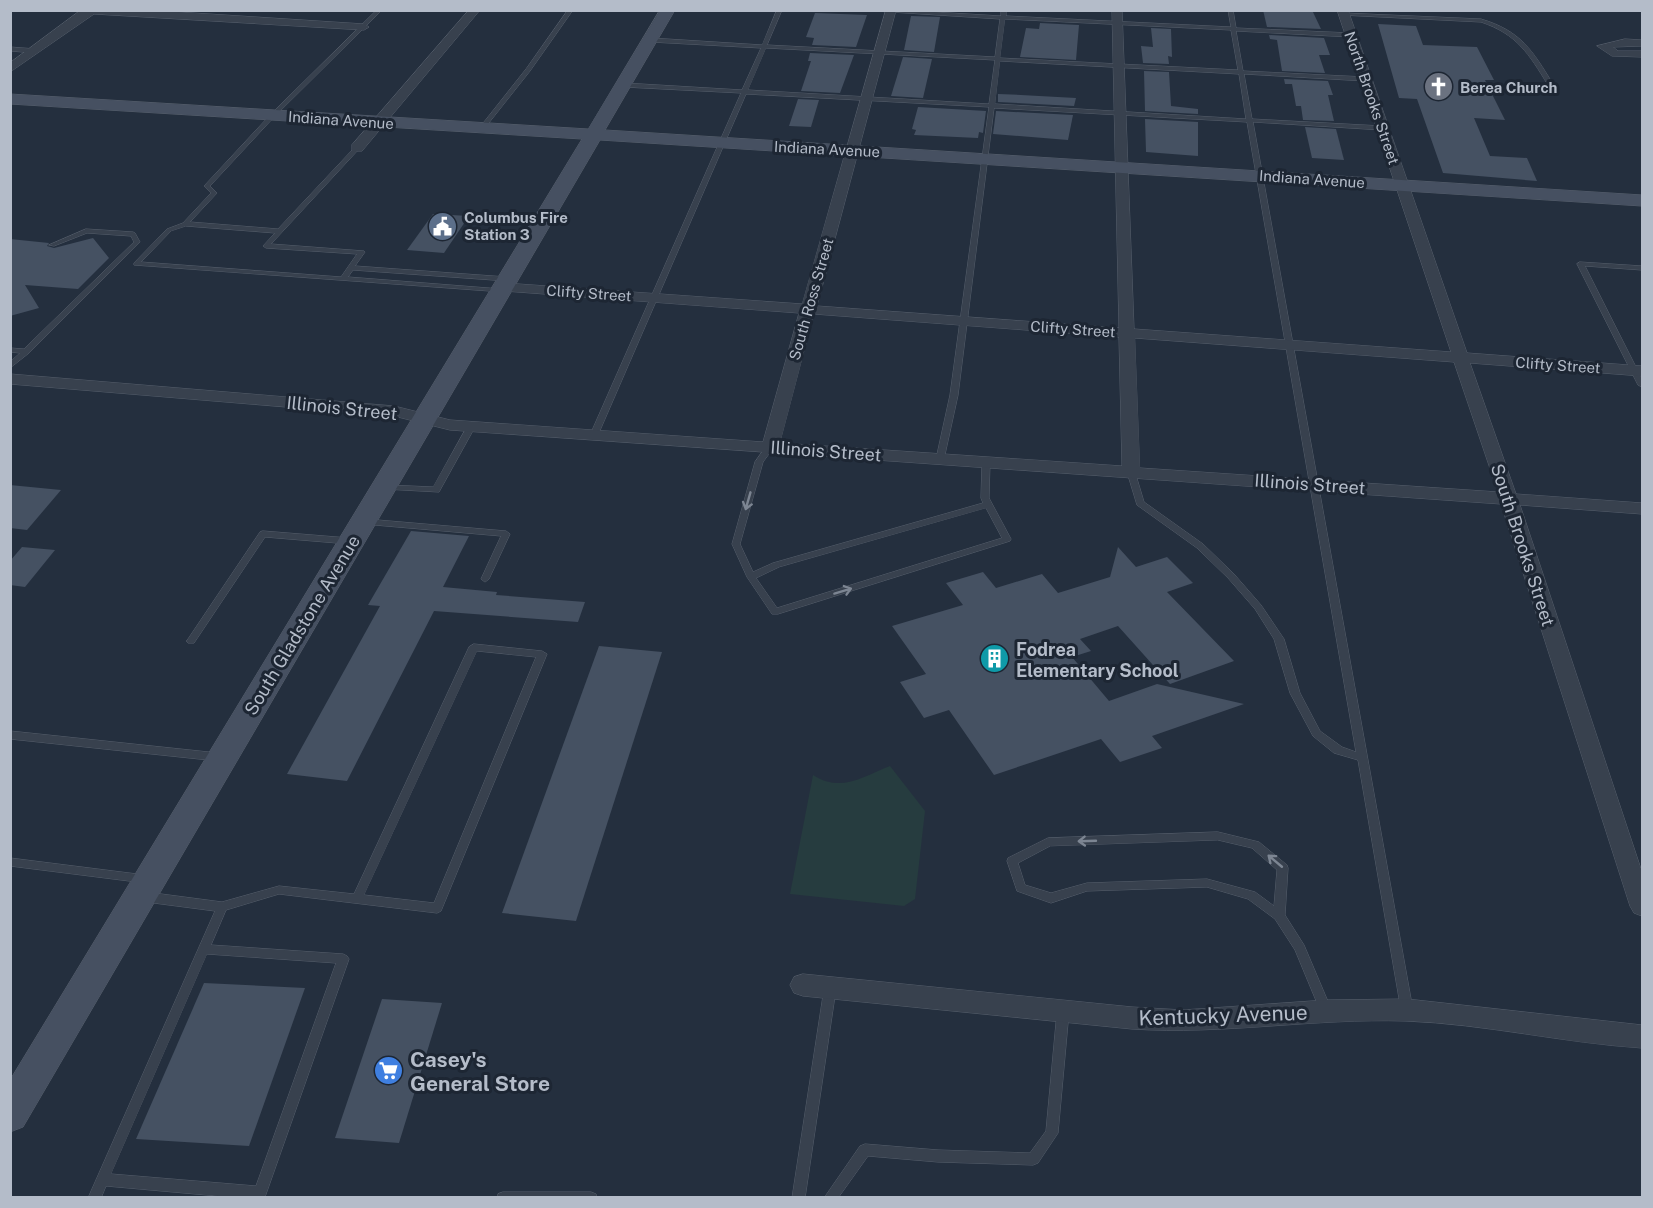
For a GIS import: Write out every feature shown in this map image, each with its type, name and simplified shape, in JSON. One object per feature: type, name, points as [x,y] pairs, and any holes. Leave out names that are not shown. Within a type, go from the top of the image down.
[{"type":"street","points":[[86,10],[364,27]]},
{"type":"street","points":[[357,148],[475,10]]},
{"type":"street","name":"South Gladstone Avenue","points":[[10,1115],[668,10]]},
{"type":"street","points":[[1117,10],[1131,472]]},
{"type":"street","points":[[10,69],[92,11]]},
{"type":"street","name":"South Ross Street","points":[[770,447],[851,163],[851,151],[891,11]]},
{"type":"street","name":"North Brooks Street","points":[[1343,12],[1402,185]]},
{"type":"street","points":[[1642,43],[1625,42],[1603,46],[1616,54],[1642,54]]},
{"type":"street","name":"Indiana Avenue","points":[[10,99],[1121,166],[1642,201]]},
{"type":"street","name":"South Brooks Street","points":[[1402,185],[1508,497],[1642,906]]},
{"type":"street","name":"Clifty Street","points":[[505,286],[1639,371]]},
{"type":"street","name":"Illinois Street","points":[[10,379],[394,411],[471,427],[1642,508]]},
{"type":"street","name":"Kentucky Avenue","points":[[803,985],[1063,1012],[1183,1021],[1326,1011],[1407,1010],[1642,1037]]},
{"type":"lane","points":[[185,224],[214,193],[207,186],[273,115],[380,10]]},
{"type":"lane","points":[[482,128],[518,84],[571,10]]},
{"type":"lane","points":[[594,435],[780,10]]},
{"type":"lane","points":[[861,10],[1351,35]]},
{"type":"lane","points":[[940,459],[954,395],[1004,10]]},
{"type":"lane","points":[[1230,10],[1407,1010]]},
{"type":"lane","points":[[1343,12],[1470,20],[1498,25],[1527,47],[1550,84]]},
{"type":"lane","points":[[651,40],[1365,79]]},
{"type":"lane","points":[[10,49],[36,51]]},
{"type":"lane","points":[[624,85],[1382,128]]},
{"type":"lane","points":[[343,279],[362,252],[266,246],[357,148]]},
{"type":"lane","points":[[279,231],[185,224],[169,230],[136,264],[343,279],[505,286]]},
{"type":"lane","points":[[10,366],[137,242],[133,234],[86,231],[52,244]]},
{"type":"lane","points":[[1642,268],[1580,264],[1639,371],[1642,385]]},
{"type":"lane","points":[[351,268],[505,286]]},
{"type":"lane","points":[[10,350],[26,351]]},
{"type":"lane","points":[[385,487],[436,490],[471,427]]},
{"type":"lane","points":[[770,447],[759,462],[736,544],[751,577],[776,612],[934,564],[1007,539],[985,498],[986,462]]},
{"type":"lane","points":[[1131,472],[1140,503],[1200,546],[1258,607],[1279,639],[1295,693],[1316,733],[1338,750],[1362,758]]},
{"type":"lane","points":[[751,577],[776,565],[989,504]]},
{"type":"lane","points":[[191,641],[263,534],[358,532],[506,534],[485,579]]},
{"type":"lane","points":[[10,862],[146,888],[164,901],[222,907],[279,890],[437,908],[542,654],[474,647],[357,898]]},
{"type":"lane","points":[[10,735],[223,758]]},
{"type":"lane","points":[[1280,916],[1283,868],[1255,845],[1218,836],[1048,843],[1012,861],[1021,888],[1052,898],[1087,886],[1207,883],[1251,894],[1280,916],[1300,948],[1326,1011]]},
{"type":"lane","points":[[94,1197],[222,907]]},
{"type":"lane","points":[[102,1179],[260,1193],[343,958],[204,949]]},
{"type":"lane","points":[[798,1197],[830,989]]},
{"type":"lane","points":[[830,1197],[865,1150],[1033,1159],[1052,1133],[1063,1012]]},
{"type":"lane","points":[[502,1197],[591,1197]]},
{"type":"green space","points":[[890,766],[925,811],[915,899],[904,906],[790,894],[813,775],[833,783],[842,783]]},
{"type":"building","points":[[1263,10],[1312,10],[1321,29],[1267,27]]},
{"type":"building","points":[[815,13],[867,15],[856,47],[812,45],[814,38],[806,37]]},
{"type":"building","points":[[911,16],[940,17],[934,52],[904,50]]},
{"type":"building","points":[[1040,23],[1079,25],[1076,60],[1020,57],[1026,28],[1039,29]]},
{"type":"building","points":[[1378,24],[1416,26],[1423,45],[1477,47],[1494,80],[1485,80],[1505,120],[1474,118],[1490,156],[1527,158],[1537,181],[1443,173],[1417,99],[1399,98]]},
{"type":"building","points":[[1151,28],[1171,29],[1172,57],[1168,56],[1169,64],[1143,63],[1141,46],[1153,47]]},
{"type":"building","points":[[1269,35],[1324,38],[1330,55],[1319,55],[1325,73],[1282,71],[1277,40],[1270,39]]},
{"type":"building","points":[[810,53],[854,55],[840,93],[801,91],[811,61],[808,61]]},
{"type":"building","points":[[903,57],[932,59],[923,98],[891,96]]},
{"type":"building","points":[[1144,71],[1169,72],[1171,106],[1198,109],[1198,114],[1145,111]]},
{"type":"building","points":[[1284,79],[1328,81],[1333,95],[1328,95],[1334,121],[1303,120],[1301,106],[1296,106],[1292,84],[1285,84]]},
{"type":"building","points":[[998,94],[1076,98],[1074,106],[998,102]]},
{"type":"building","points":[[798,99],[819,100],[811,127],[789,126]]},
{"type":"building","points":[[918,107],[986,111],[983,133],[979,132],[978,138],[914,135],[916,130],[912,129]]},
{"type":"building","points":[[996,111],[1073,115],[1068,140],[993,134]]},
{"type":"building","points":[[1145,119],[1198,122],[1198,156],[1146,152]]},
{"type":"building","points":[[1305,127],[1336,129],[1344,160],[1312,158]]},
{"type":"building","name":"Columbus Fire Station 3","points":[[433,214],[469,216],[444,253],[407,250]]},
{"type":"building","points":[[93,238],[109,258],[78,289],[25,285],[39,308],[10,316],[10,239],[49,243],[47,246],[54,248]]},
{"type":"building","points":[[10,485],[61,490],[27,530],[10,528]]},
{"type":"building","points":[[411,531],[469,536],[443,587],[497,592],[496,595],[585,602],[578,622],[434,611],[347,781],[287,774],[380,606],[368,605]]},
{"type":"building","points":[[22,547],[55,550],[25,587],[10,585],[10,561]]},
{"type":"building","name":"Fodrea Elementary School","points":[[1118,547],[1136,567],[1167,557],[1193,583],[1167,592],[1234,661],[1170,684],[1118,626],[1080,639],[1091,651],[1072,657],[1109,701],[1157,684],[1244,704],[1152,736],[1162,748],[1120,762],[1101,739],[994,775],[949,710],[924,718],[900,682],[926,674],[892,626],[963,605],[946,583],[983,572],[996,588],[1042,574],[1058,593],[1110,577]]},
{"type":"building","points":[[599,646],[662,652],[576,921],[502,913]]},
{"type":"building","points":[[204,983],[305,988],[249,1146],[136,1139]]},
{"type":"building","name":"Casey's General Store","points":[[382,999],[442,1003],[399,1143],[335,1138]]},
{"type":"place","name":"Berea Church","points":[[1439,87]]},
{"type":"place","name":"Columbus Fire Station 3","points":[[443,226]]},
{"type":"place","name":"Fodrea Elementary School","points":[[995,659]]},
{"type":"place","name":"Casey's General Store","points":[[389,1071]]}]
